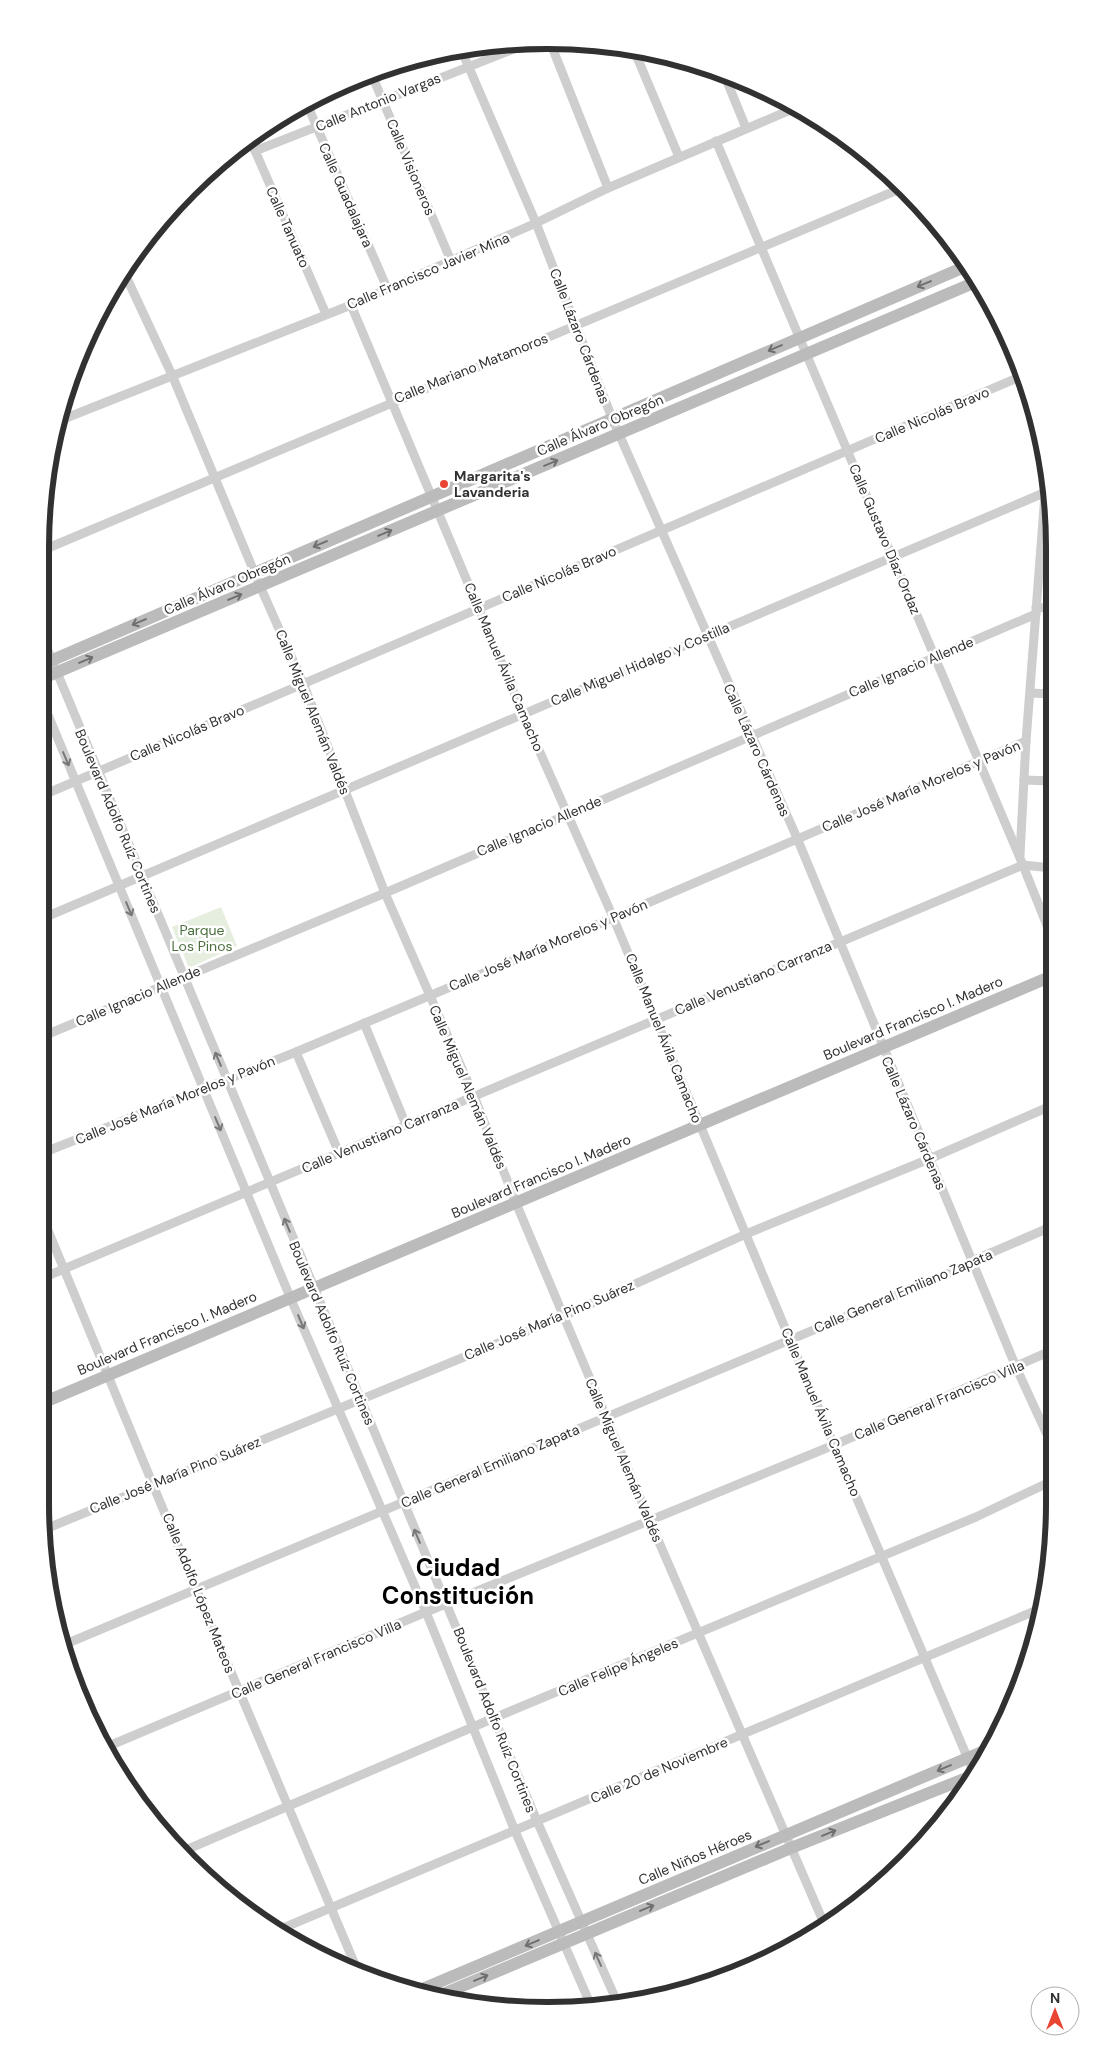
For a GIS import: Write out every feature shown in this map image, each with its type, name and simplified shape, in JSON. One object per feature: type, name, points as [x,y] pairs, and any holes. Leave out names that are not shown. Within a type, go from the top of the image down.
[{"type":"street","points":[[553,49],[608,188]]},
{"type":"street","name":"Calle Antonio Vargas","points":[[255,151],[383,102],[509,51]]},
{"type":"street","name":"Calle Lázaro Cárdenas","points":[[464,56],[536,223],[612,418],[660,531],[797,838],[1016,1367],[1046,1433]]},
{"type":"street","points":[[637,57],[680,157]]},
{"type":"street","name":"Calle Visioneros","points":[[374,80],[451,262]]},
{"type":"street","points":[[728,83],[746,128]]},
{"type":"street","name":"Calle Guadalajara","points":[[309,110],[387,288]]},
{"type":"street","name":"Calle Francisco Javier Mina","points":[[66,418],[351,305],[451,262],[608,188],[788,111]]},
{"type":"street","name":"Calle Gustavo Díaz Ordaz","points":[[716,141],[1022,861],[1046,923]]},
{"type":"street","name":"Calle Tanuato","points":[[253,146],[326,314]]},
{"type":"street","name":"Calle Mariano Matamoros","points":[[49,548],[391,400],[576,326],[761,246],[895,191]]},
{"type":"street","name":"Calle Álvaro Obregón","points":[[49,661],[961,268]]},
{"type":"street","name":"Calle Miguel Alemán Valdés","points":[[127,280],[172,375],[254,572],[303,683],[385,893],[474,1096],[516,1203],[649,1519],[822,1920]]},
{"type":"street","name":"Calle Álvaro Obregón","points":[[49,676],[971,284]]},
{"type":"street","name":"Calle Manuel Ávila Camacho","points":[[351,305],[523,714],[657,1019],[834,1445],[971,1766]]},
{"type":"street","name":"Calle Nicolás Bravo","points":[[49,793],[1017,378]]},
{"type":"street","name":"Calle Miguel Hidalgo y Costilla","points":[[49,916],[1043,493]]},
{"type":"street","points":[[1045,530],[1036,611],[1026,741],[1022,861],[1046,867]]},
{"type":"street","points":[[1036,611],[1046,610]]},
{"type":"street","name":"Calle Ignacio Allende","points":[[49,1033],[385,893],[750,735],[935,658],[1036,611]]},
{"type":"street","name":"Boulevard Adolfo Ruíz Cortines","points":[[49,665],[57,672],[268,1182],[537,1821],[615,1998]]},
{"type":"street","points":[[1030,693],[1046,694]]},
{"type":"street","name":"Boulevard Adolfo Ruíz Cortines","points":[[49,717],[162,987],[202,1088],[381,1512],[426,1612],[515,1831],[588,2000]]},
{"type":"street","name":"Calle José María Morelos y Pavón","points":[[49,1150],[296,1052],[1026,741]]},
{"type":"street","points":[[1024,780],[1046,781]]},
{"type":"street","name":"Calle Venustiano Carranza","points":[[49,1275],[657,1019],[1022,861]]},
{"type":"street","name":"Boulevard Francisco I. Madero","points":[[49,1400],[1046,979]]},
{"type":"street","points":[[364,1023],[406,1124]]},
{"type":"street","points":[[296,1052],[339,1153]]},
{"type":"street","name":"Calle José María Pino Suárez","points":[[50,1527],[252,1442],[338,1409],[564,1316],[746,1234],[929,1159],[1046,1108]]},
{"type":"street","name":"Calle General Emiliano Zapata","points":[[69,1643],[973,1263],[972,1261],[1046,1229]]},
{"type":"street","name":"Calle Adolfo López Mateos","points":[[49,1232],[196,1589],[333,1908],[355,1963]]},
{"type":"street","name":"Calle General Francisco Villa","points":[[112,1745],[649,1519],[834,1445],[1046,1353]]},
{"type":"street","name":"Calle Felipe Ángeles","points":[[189,1849],[494,1718],[976,1517],[1046,1484]]},
{"type":"street","name":"Calle 20 de Noviembre","points":[[285,1927],[1034,1611]]},
{"type":"street","name":"Calle Niños Héroes","points":[[583,1928],[785,1835],[979,1753]]},
{"type":"street","name":"Calle Niños Héroes","points":[[426,1987],[791,1848],[964,1778]]},
{"type":"street","name":"Calle Niños Héroes","points":[[446,1992],[560,1937]]},
{"type":"green space","name":"Parque Los Pinos","points":[[221,907],[237,946],[189,968],[172,927]]},
{"type":"place","name":"Margarita's Lavanderia","points":[[444,484]]},
{"type":"district","name":"Ciudad Constitución","points":[[458,1582]]}]
